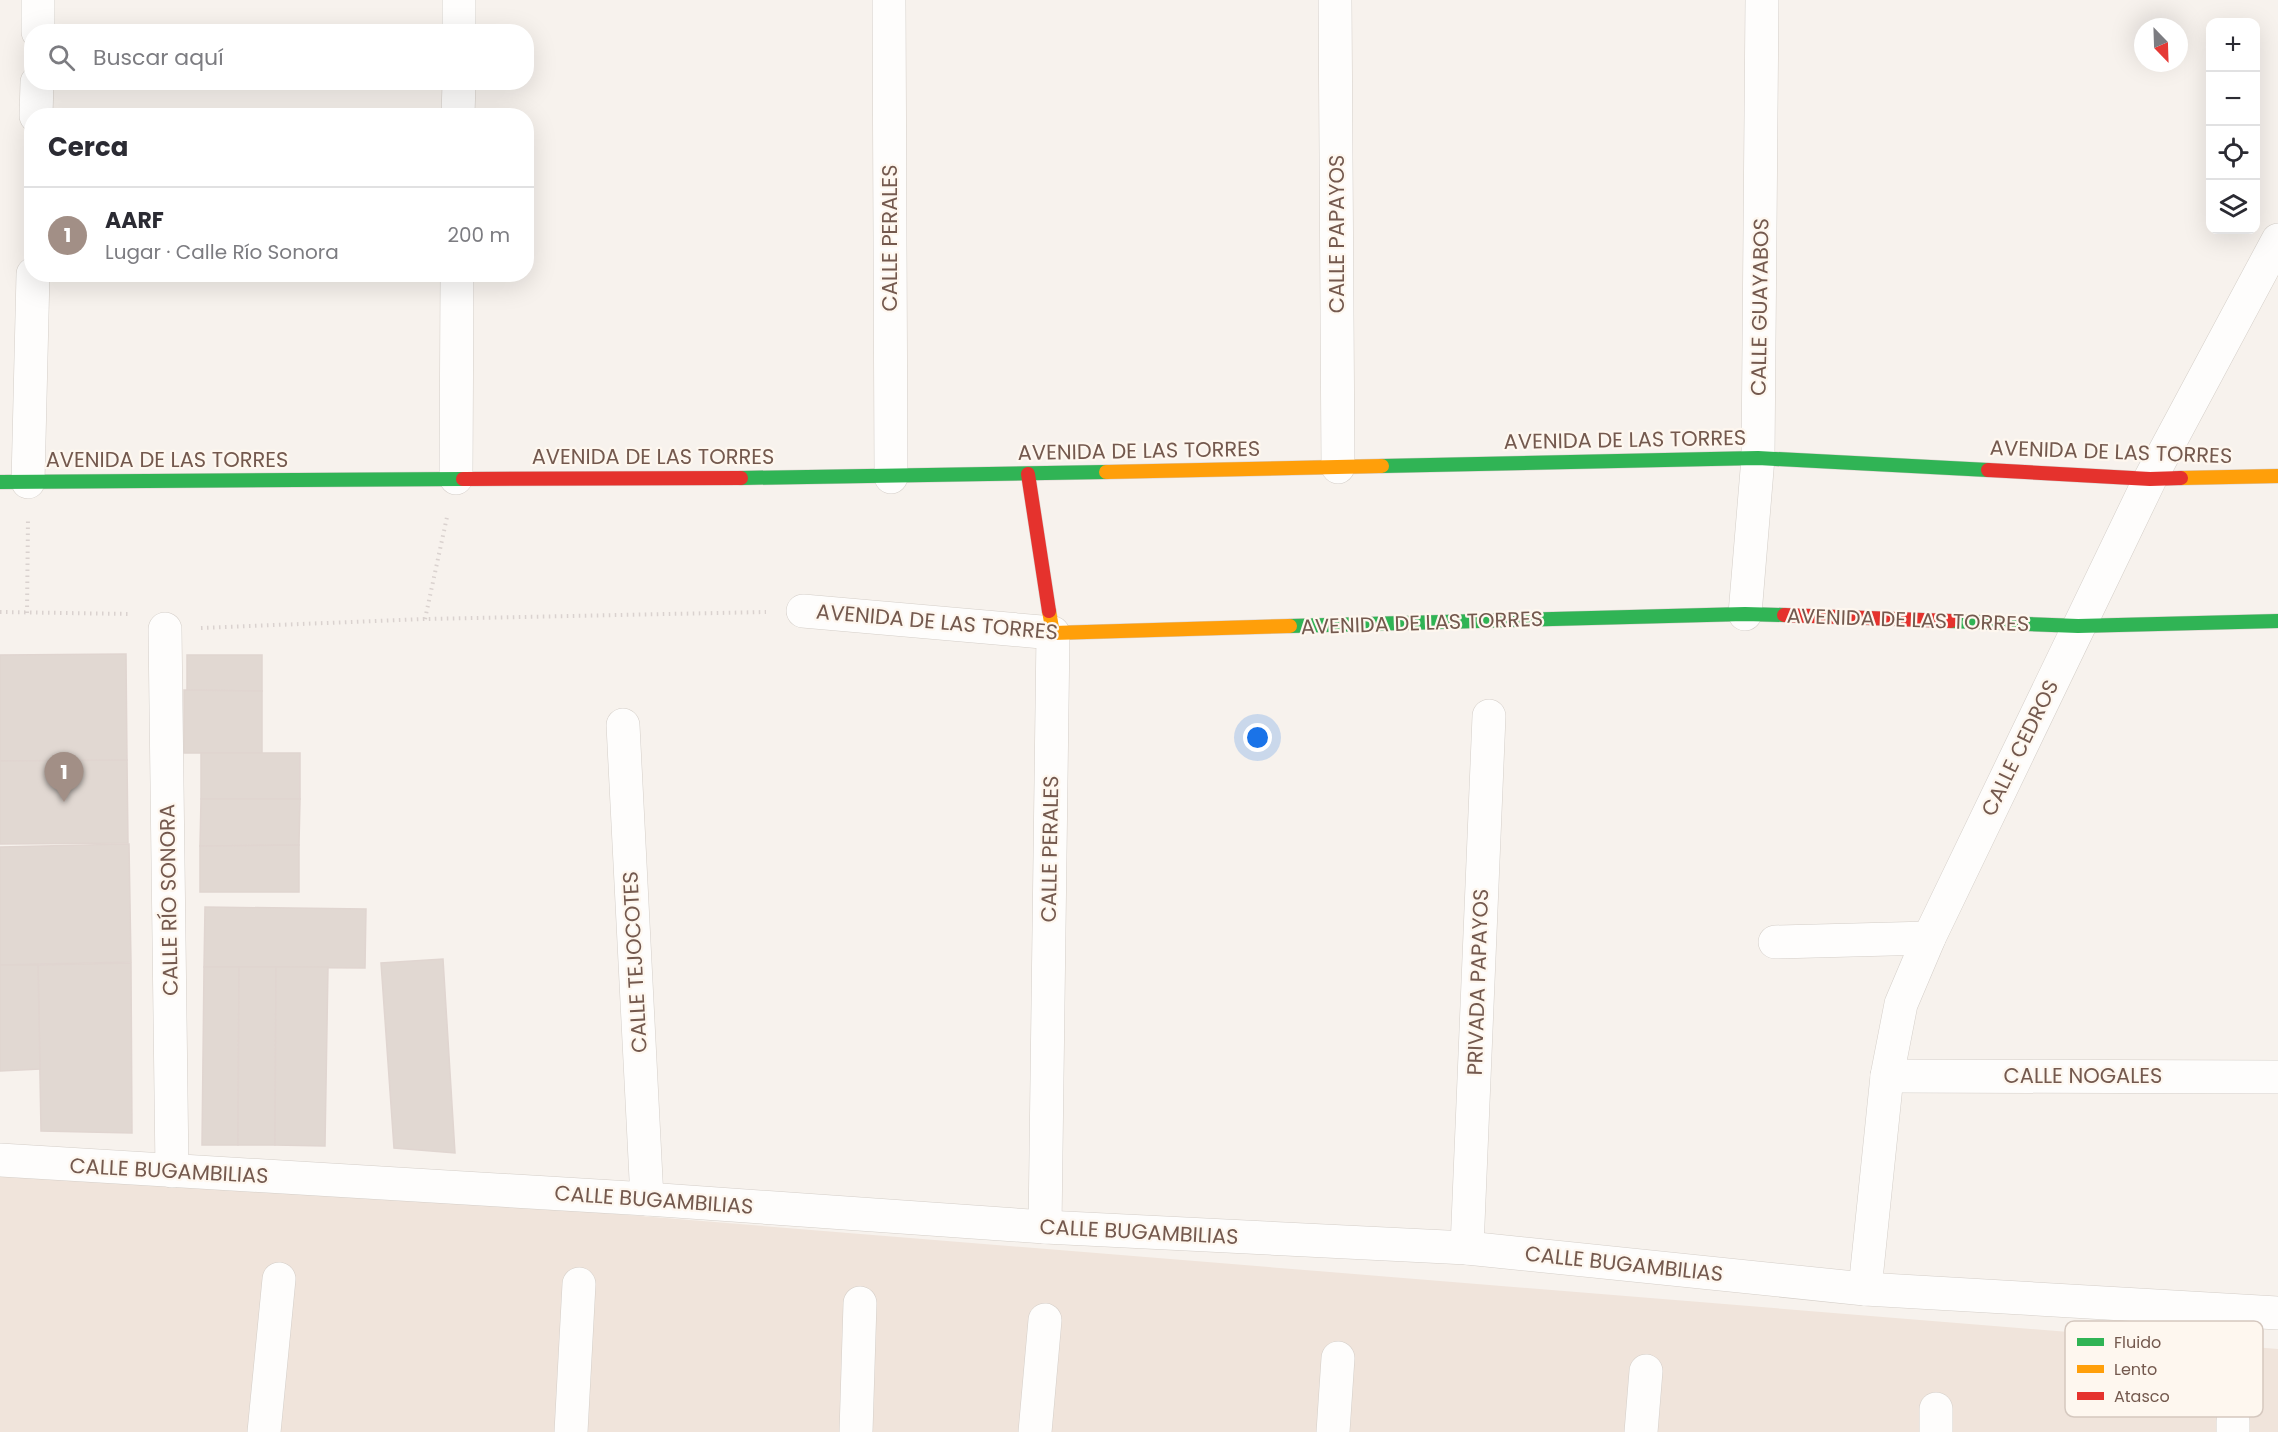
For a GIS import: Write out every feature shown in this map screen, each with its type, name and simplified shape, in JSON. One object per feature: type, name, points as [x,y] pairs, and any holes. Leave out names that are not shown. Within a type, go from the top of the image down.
[{"type":"main road","name":"AVENIDA DE LAS TORRES","points":[[14,482],[891,477],[1758,458],[2150,479],[2278,476]]},
{"type":"main road","name":"CALLE PERALES","points":[[1028,474],[1053,633]]},
{"type":"main road","name":"AVENIDA DE LAS TORRES","points":[[1053,633],[1745,614],[2078,626],[2278,621]]},
{"type":"street","points":[[38,0],[38,24]]},
{"type":"street","points":[[459,0],[459,24]]},
{"type":"street","name":"CALLE PERALES","points":[[889,0],[891,477]]},
{"type":"street","name":"CALLE PAPAYOS","points":[[1335,0],[1338,467]]},
{"type":"street","name":"CALLE GUAYABOS","points":[[1745,614],[1758,458],[1762,0]]},
{"type":"street","points":[[36,108],[37,90]]},
{"type":"street","points":[[458,108],[459,90]]},
{"type":"street","name":"CALLE CEDROS","points":[[1865,1289],[1887,1076],[1900,1004],[1929,938],[2150,479],[2278,240]]},
{"type":"street","points":[[14,482],[32,282]]},
{"type":"street","points":[[456,478],[457,282]]},
{"type":"street","name":"AVENIDA DE LAS TORRES","points":[[803,611],[1053,633]]},
{"type":"street","name":"CALLE RÍO SONORA","points":[[165,629],[172,1171]]},
{"type":"street","name":"CALLE PERALES","points":[[1045,1227],[1053,633]]},
{"type":"street","name":"PRIVADA PAPAYOS","points":[[1467,1248],[1489,716]]},
{"type":"street","name":"CALLE TEJOCOTES","points":[[623,725],[647,1199]]},
{"type":"street","points":[[1775,942],[1929,938]]},
{"type":"street","name":"CALLE NOGALES","points":[[1887,1076],[2278,1077]]},
{"type":"street","name":"CALLE BUGAMBILIAS","points":[[0,1161],[647,1199],[1045,1227],[1467,1248],[1865,1289],[2278,1313]]},
{"type":"street","points":[[264,1432],[279,1279]]},
{"type":"street","points":[[571,1432],[579,1284]]},
{"type":"street","points":[[856,1432],[860,1303]]},
{"type":"street","points":[[1035,1432],[1046,1320]]},
{"type":"street","points":[[1333,1432],[1338,1358]]},
{"type":"street","points":[[1641,1432],[1646,1371]]},
{"type":"path","points":[[0,612],[129,613],[165,629],[425,619],[456,478]]},
{"type":"path","points":[[14,482],[27,613]]},
{"type":"path","name":"AVENIDA DE LAS TORRES","points":[[425,619],[803,611]]},
{"type":"shaded area","points":[[0,1164],[2065,1332],[2065,1417],[2263,1417],[2263,1348],[2278,1349],[2278,1432],[0,1432]]},
{"type":"building","points":[[126,654],[127,760],[0,761],[0,655]]},
{"type":"building","points":[[187,655],[262,655],[262,691],[187,690]]},
{"type":"building","points":[[184,690],[262,691],[262,753],[184,753]]},
{"type":"building","points":[[201,753],[300,753],[300,799],[201,799]]},
{"type":"building","points":[[127,760],[128,843],[0,844],[0,761]]},
{"type":"building","points":[[201,799],[300,799],[299,845],[200,846]]},
{"type":"building","points":[[129,844],[131,962],[0,965],[0,847]]},
{"type":"building","points":[[299,845],[299,892],[200,892],[200,846]]},
{"type":"building","points":[[205,907],[366,909],[365,968],[204,967]]},
{"type":"building","points":[[443,959],[455,1153],[394,1148],[381,963]]},
{"type":"building","points":[[131,963],[132,1133],[41,1131],[38,965]]},
{"type":"building","points":[[0,965],[38,965],[40,1069],[0,1071]]},
{"type":"building","points":[[204,967],[239,967],[238,1145],[202,1145]]},
{"type":"building","points":[[239,967],[276,967],[275,1145],[238,1145]]},
{"type":"building","points":[[276,967],[328,967],[325,1146],[275,1145]]},
{"type":"traffic: fast","points":[[1382,466],[1758,458],[1988,470]]},
{"type":"traffic: fast","points":[[741,478],[1106,472]]},
{"type":"traffic: fast","points":[[0,482],[463,479]]},
{"type":"traffic: fast","points":[[1290,626],[1745,614],[1784,615]]},
{"type":"traffic: fast","points":[[1951,621],[2078,626],[2278,621]]},
{"type":"traffic: slow","points":[[1106,472],[1382,466]]},
{"type":"traffic: slow","points":[[2181,478],[2278,476]]},
{"type":"traffic: slow","points":[[1049,611],[1053,633],[1290,626]]},
{"type":"traffic: jam","points":[[1988,470],[2150,479],[2181,478]]},
{"type":"traffic: jam","points":[[1028,474],[1049,611]]},
{"type":"traffic: jam","points":[[463,479],[741,478]]},
{"type":"traffic: jam","points":[[1784,615],[1951,621]]},
{"type":"place","name":"AARF","points":[[64,802]]}]
